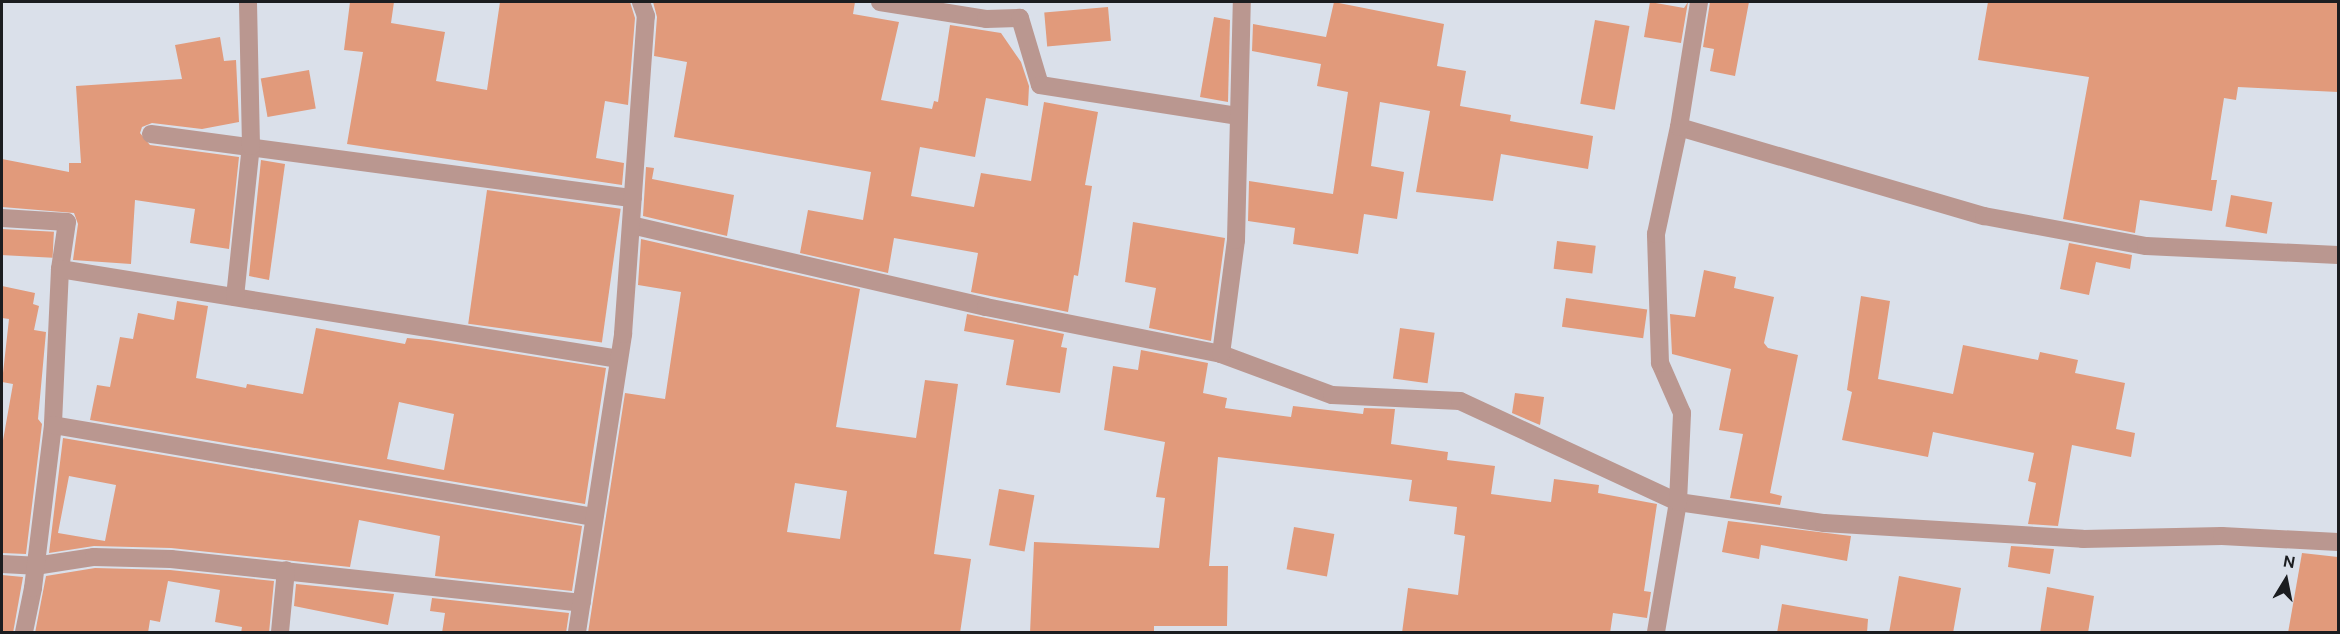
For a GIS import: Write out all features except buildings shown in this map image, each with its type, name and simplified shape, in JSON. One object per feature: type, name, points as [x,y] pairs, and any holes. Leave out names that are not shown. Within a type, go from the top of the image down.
[{"type":"street","points":[[235,297],[251,146],[248,2]]},
{"type":"street","points":[[577,633],[619,359],[646,16],[641,2]]},
{"type":"street","points":[[880,2],[986,19],[1020,18],[1040,85],[1239,116]]},
{"type":"street","points":[[1221,354],[1236,240],[1242,2]]},
{"type":"street","points":[[1656,633],[1678,502],[1682,413],[1660,363],[1656,234],[1679,127],[1699,2]]},
{"type":"street","points":[[1679,127],[1995,218],[2145,246],[2338,255]]},
{"type":"street","points":[[151,134],[633,198]]},
{"type":"street","points":[[2,218],[67,222],[60,269],[53,425],[24,633]]},
{"type":"street","points":[[631,225],[986,307],[1221,354],[1332,395],[1460,401],[1678,502],[1824,523],[2083,539],[2222,536],[2338,542]]},
{"type":"street","points":[[60,269],[619,359]]},
{"type":"street","points":[[53,425],[594,517]]},
{"type":"street","points":[[2,564],[35,566],[94,557],[171,559],[582,603]]},
{"type":"street","points":[[280,633],[286,570]]}]
